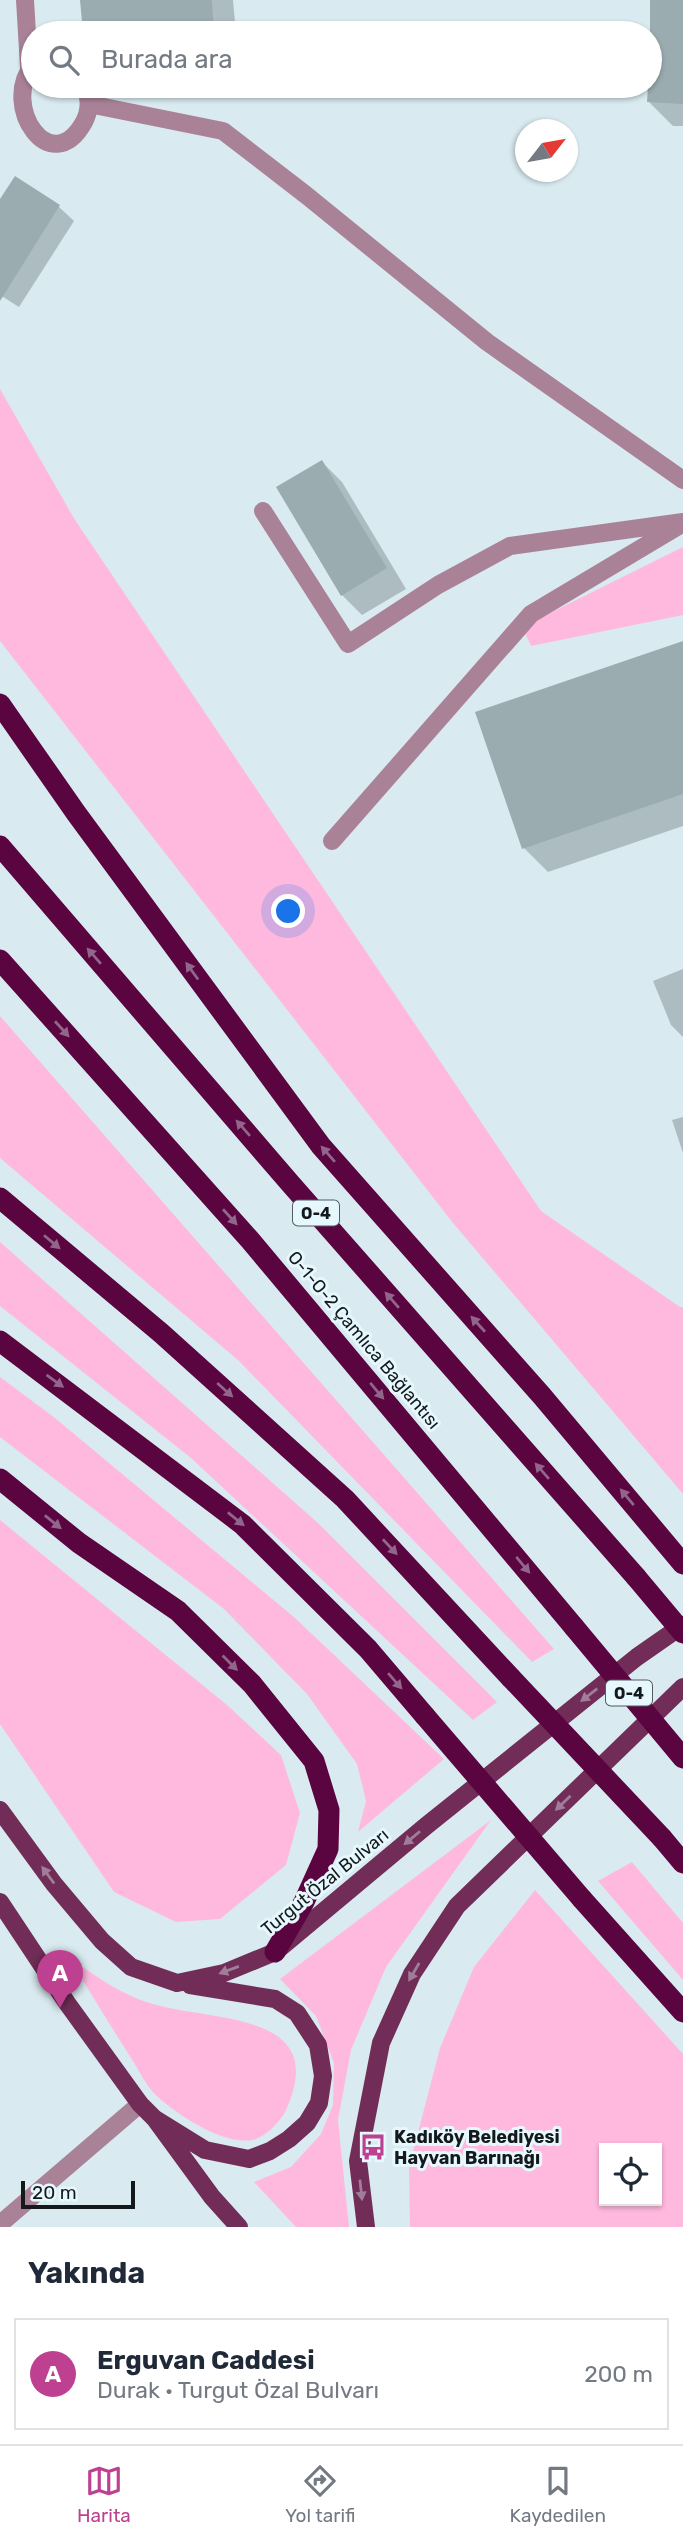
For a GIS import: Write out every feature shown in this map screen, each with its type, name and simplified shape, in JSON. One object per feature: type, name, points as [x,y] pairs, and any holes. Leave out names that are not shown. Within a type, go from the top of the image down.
[{"type":"highway","points":[[0,704],[76,813],[321,1146],[542,1396],[677,1556]]},
{"type":"highway","name":"O-4","points":[[0,846],[683,1633]]},
{"type":"highway","name":"O-1-O-2 Çamlıca Bağlantısı","points":[[0,960],[250,1240],[683,1758]]},
{"type":"highway","points":[[0,1198],[161,1333],[345,1499],[683,1863]]},
{"type":"highway","points":[[0,1341],[242,1524],[368,1649],[582,1899],[683,2012]]},
{"type":"highway","points":[[0,1479],[79,1542],[178,1611],[252,1684],[314,1761],[330,1810],[328,1849],[304,1902],[275,1952]]},
{"type":"main road","name":"Turgut Özal Bulvarı","points":[[177,1983],[224,1973],[275,1952],[458,1800],[637,1657],[683,1625]]},
{"type":"main road","points":[[366,2227],[358,2161],[381,2043],[412,1974],[457,1906],[683,1687]]},
{"type":"main road","points":[[0,1810],[54,1884],[102,1941],[131,1967],[177,1983],[275,1999],[297,2013],[318,2045],[324,2077],[319,2103],[307,2123],[270,2151],[249,2159],[205,2150],[155,2119]]},
{"type":"main road","points":[[0,1902],[67,2003],[140,2104],[155,2119],[212,2197],[239,2227]]},
{"type":"street","points":[[25,0],[27,21]]},
{"type":"street","points":[[21,72],[9,93],[7,107],[18,132],[30,139],[43,144],[69,138],[79,130],[86,118],[88,98]]},
{"type":"street","points":[[89,104],[223,131],[487,342],[683,480]]},
{"type":"street","points":[[263,511],[348,644],[438,585],[510,546],[683,523]]},
{"type":"street","points":[[332,841],[531,614],[683,523]]},
{"type":"street","points":[[0,2224],[140,2104]]},
{"type":"shaded area","points":[[0,389],[75,520],[541,1211],[683,1307],[683,1494],[453,1223],[0,641]]},
{"type":"shaded area","points":[[683,547],[683,615],[531,646],[522,627]]},
{"type":"shaded area","points":[[0,1016],[554,1649],[532,1662],[239,1361],[0,1158]]},
{"type":"shaded area","points":[[0,1242],[318,1523],[497,1702],[473,1720],[191,1458],[0,1306]]},
{"type":"shaded area","points":[[0,1377],[55,1418],[295,1618],[444,1759],[358,1832],[366,1801],[357,1764],[307,1694],[224,1609],[0,1437]]},
{"type":"shaded area","points":[[0,1520],[227,1705],[281,1755],[300,1813],[286,1865],[220,1919],[176,1922],[114,1892],[0,1724]]},
{"type":"shaded area","points":[[491,1820],[386,1967],[351,2050],[338,2120],[349,2227],[296,2227],[254,2182],[291,2167],[321,2134],[333,2105],[334,2063],[316,2016],[280,1979]]},
{"type":"shaded area","points":[[632,1862],[683,1923],[683,1980],[598,1881]]},
{"type":"shaded area","points":[[535,1890],[683,2054],[683,2227],[410,2227],[409,2167],[440,2048],[474,1967]]},
{"type":"shaded area","points":[[69,1958],[130,1996],[178,2010],[233,2019],[259,2027],[280,2038],[293,2054],[296,2078],[286,2110],[280,2119],[262,2136],[252,2140],[240,2140],[202,2128],[167,2105],[147,2084]]},
{"type":"building","points":[[80,0],[212,0],[213,21],[82,21]]},
{"type":"building","points":[[650,0],[683,0],[683,104],[647,102],[647,98],[662,98],[662,21],[650,21]]},
{"type":"building","points":[[15,176],[60,205],[0,301],[0,199]]},
{"type":"building","points":[[322,460],[387,568],[341,596],[276,487]]},
{"type":"building","points":[[683,641],[683,794],[522,849],[475,712]]},
{"type":"place","name":"Erguvan Caddesi","points":[[60,2008]]},
{"type":"place","name":"Kadıköy Belediyesi Hayvan Barınağı","points":[[373,2147]]}]
